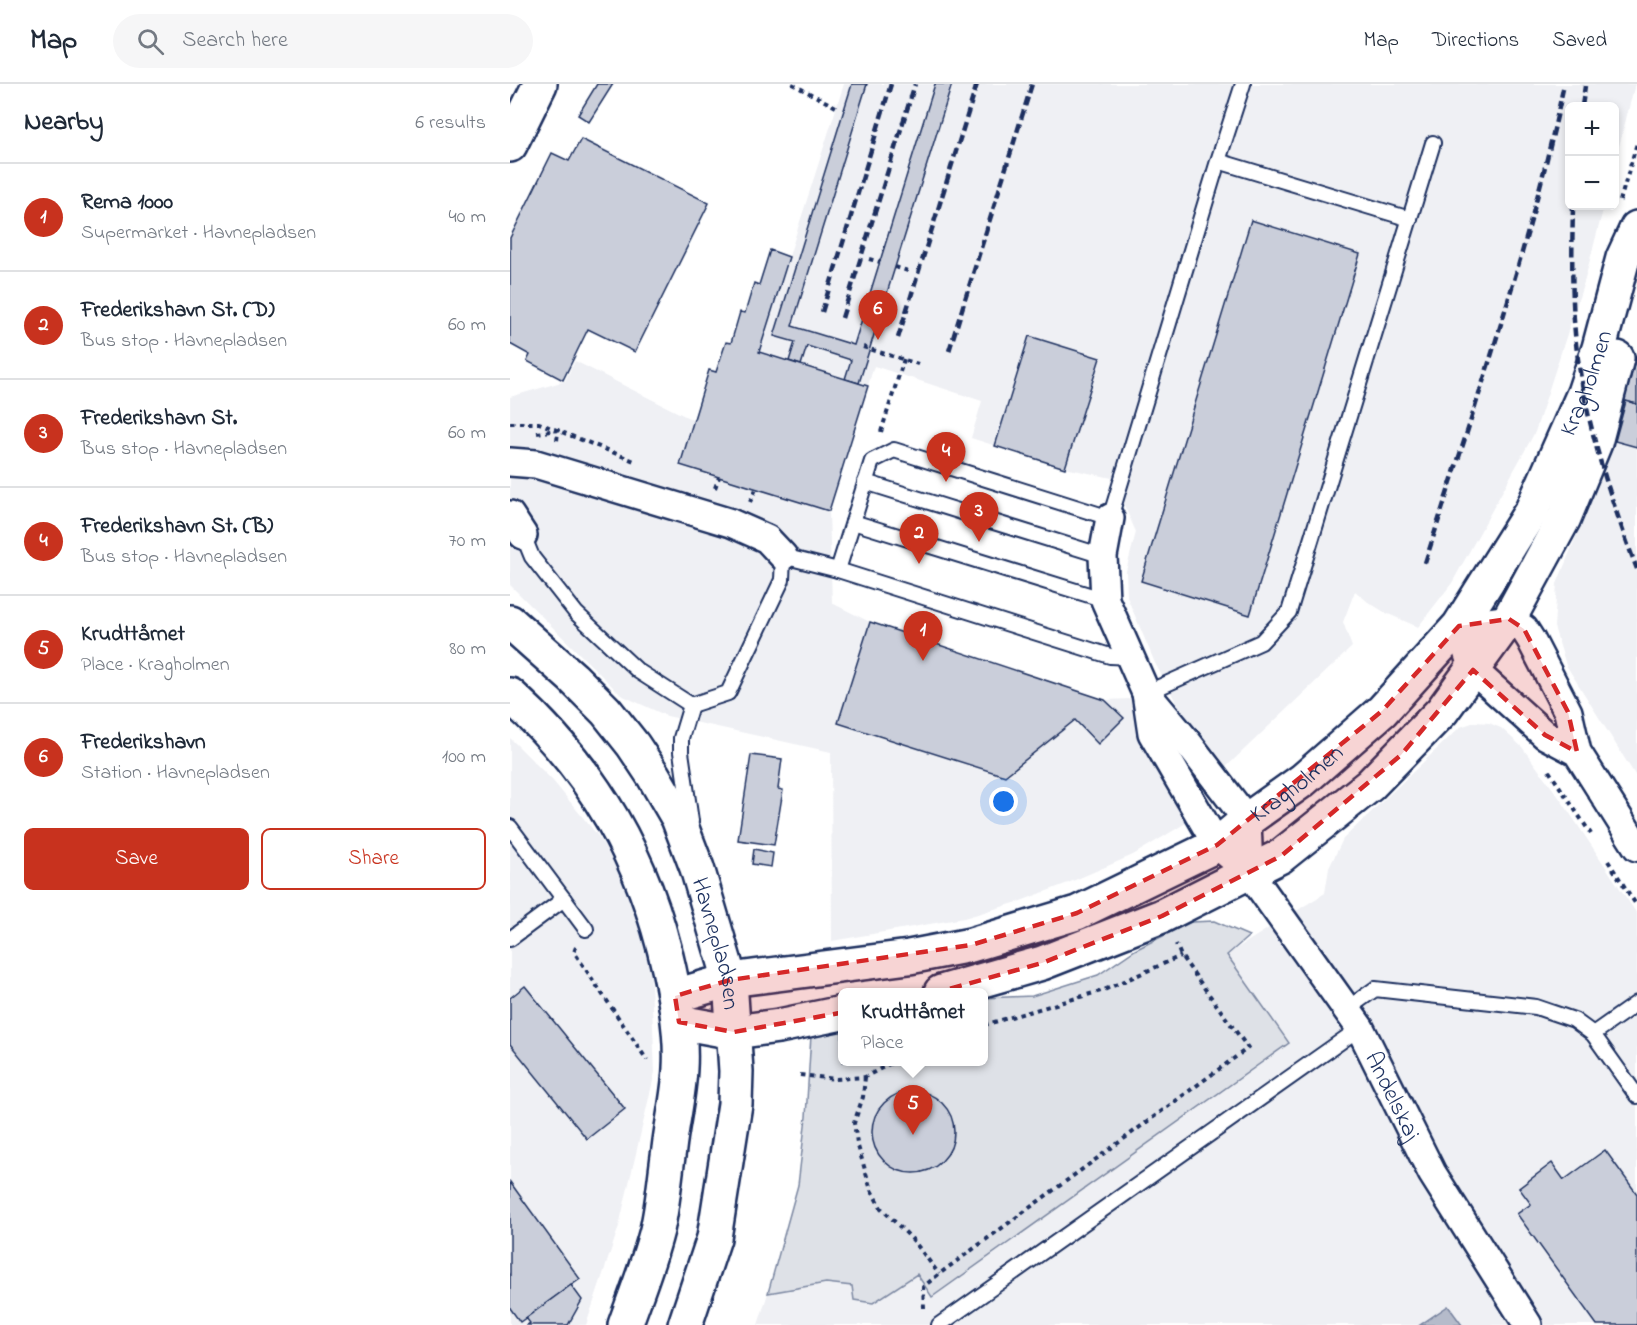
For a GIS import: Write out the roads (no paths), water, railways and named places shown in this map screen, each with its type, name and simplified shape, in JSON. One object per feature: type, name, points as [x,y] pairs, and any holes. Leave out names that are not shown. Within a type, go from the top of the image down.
[{"type":"street","points":[[510,145],[540,84]]},
{"type":"street","name":"Kragholmen","points":[[677,1009],[730,980],[909,957],[971,945],[1077,913],[1217,845],[1247,820],[1303,780],[1382,711],[1459,626],[1532,510],[1584,393],[1599,348],[1623,258],[1628,218]]},
{"type":"street","name":"Kragholmen","points":[[960,988],[1087,947],[1162,916],[1281,856],[1370,785],[1443,711],[1509,619],[1564,518],[1595,443],[1637,281]]},
{"type":"street","points":[[510,462],[536,464],[731,523],[767,538],[783,556]]},
{"type":"street","points":[[1110,518],[1102,556],[1105,600],[1146,693],[1247,820],[1249,872]]},
{"type":"street","points":[[1576,752],[1545,735],[1473,670],[1459,626],[1509,619],[1524,629],[1568,712],[1576,752],[1637,847]]},
{"type":"street","name":"Havnepladsen","points":[[510,622],[606,711],[633,745],[678,818],[697,867],[730,980],[734,1032],[735,1104],[714,1238],[685,1325]]},
{"type":"street","name":"Andelskaj","points":[[1146,693],[1152,733],[1217,845],[1249,872],[1354,1019],[1432,1173],[1528,1325]]},
{"type":"street","points":[[510,695],[573,759],[614,819],[638,870],[658,924],[677,1009],[680,1068],[657,1230],[625,1325]]},
{"type":"street","points":[[677,1009],[734,1032],[838,1014]]},
{"type":"lane","points":[[838,570],[872,461],[894,450],[1110,518],[1243,84]]},
{"type":"lane","points":[[1146,693],[1261,642],[1289,612],[1433,143]]},
{"type":"lane","points":[[1218,160],[1410,219]]},
{"type":"lane","points":[[865,482],[1102,556]]},
{"type":"lane","points":[[853,522],[1105,600]]},
{"type":"lane","points":[[517,525],[532,557],[576,613],[638,671],[691,705]]},
{"type":"lane","points":[[691,705],[728,693],[782,580],[783,556],[838,570],[1110,656],[1131,657]]},
{"type":"lane","points":[[691,705],[681,738],[681,752],[697,867]]},
{"type":"lane","points":[[510,827],[586,929]]},
{"type":"lane","points":[[510,939],[564,899]]},
{"type":"lane","points":[[939,1325],[1354,1019],[1375,989],[1536,1007],[1574,1020],[1593,1034],[1637,1096]]},
{"type":"lane","points":[[1593,1034],[1637,1003]]},
{"type":"water","points":[[1448,1306],[1462,1325],[1420,1325]]},
{"type":"railway","points":[[822,312],[891,84]]},
{"type":"railway","points":[[842,318],[915,84]]},
{"type":"railway","points":[[898,338],[977,84]]},
{"type":"railway","points":[[949,351],[1032,84]]},
{"type":"railway","points":[[1425,563],[1518,266],[1564,84]]},
{"type":"railway","points":[[1583,102],[1585,86]]},
{"type":"railway","points":[[1573,210],[1574,316],[1581,380],[1593,435],[1637,569]]},
{"type":"place","name":"Frederikshavn","points":[[878,340]]},
{"type":"place","name":"Frederikshavn St. (B)","points":[[946,482]]},
{"type":"place","name":"Frederikshavn St.","points":[[979,542]]},
{"type":"place","name":"Frederikshavn St. (D)","points":[[919,564]]},
{"type":"place","name":"Rema 1000","points":[[923,661]]},
{"type":"place","name":"Krudttårnet","points":[[913,1135]]}]
